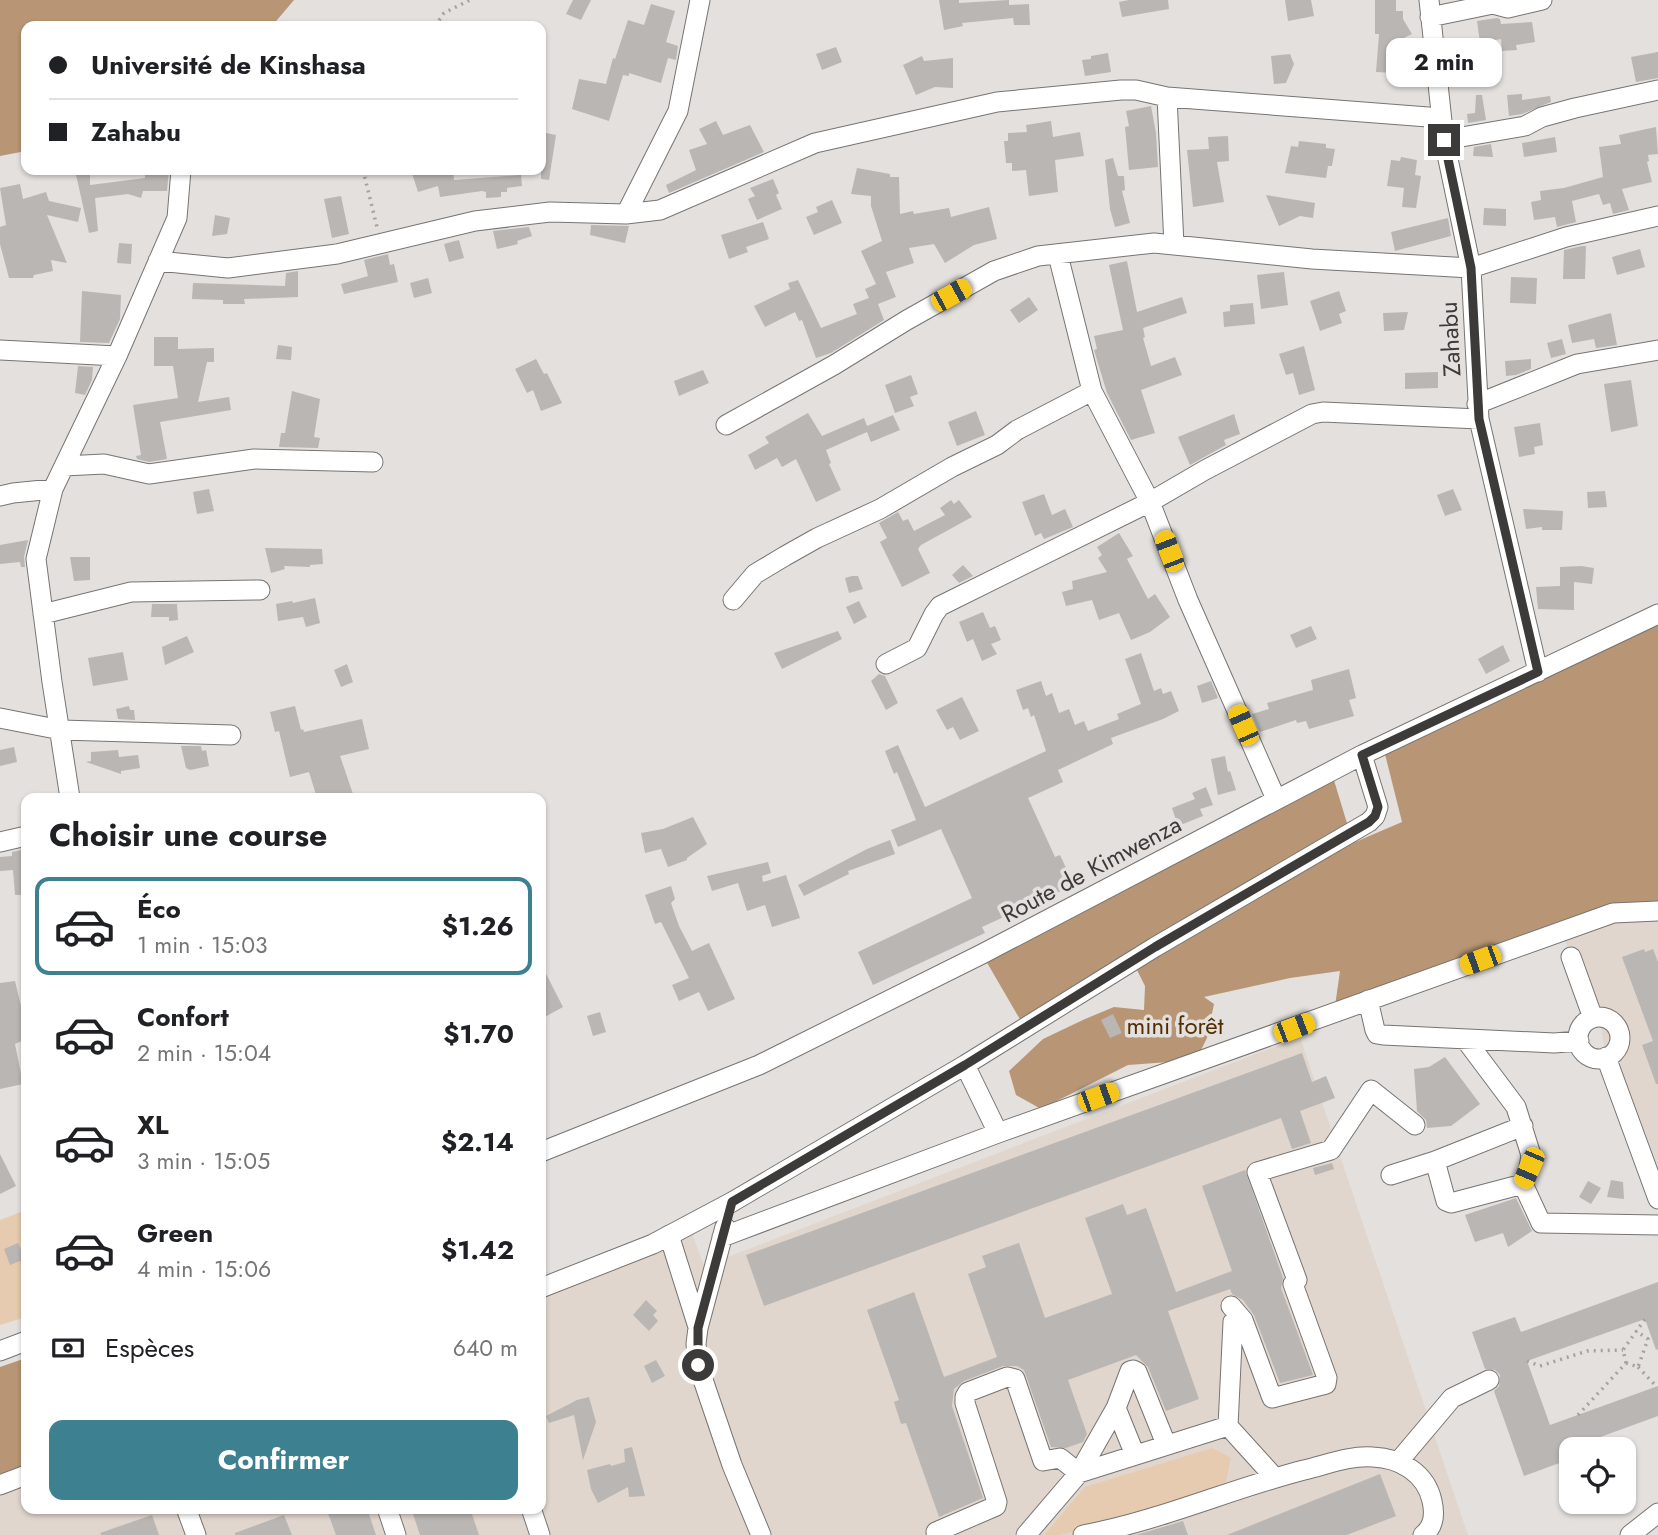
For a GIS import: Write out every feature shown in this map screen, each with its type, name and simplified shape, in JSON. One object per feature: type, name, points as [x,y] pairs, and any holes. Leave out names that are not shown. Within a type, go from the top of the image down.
[{"type":"street","points":[[626,214],[678,111],[700,0]]},
{"type":"street","points":[[1429,9],[1493,4],[1508,8],[1542,0]]},
{"type":"street","name":"Zahabu","points":[[1429,9],[1444,140],[1471,268],[1478,412],[1538,672]]},
{"type":"street","points":[[158,261],[228,268],[337,254],[466,222],[537,214],[626,214],[666,208],[815,143],[997,102],[1136,90],[1167,97],[1441,118]]},
{"type":"street","points":[[1444,140],[1525,126],[1542,117],[1564,111],[1658,90]]},
{"type":"street","points":[[1167,97],[1174,245]]},
{"type":"street","points":[[69,793],[36,559],[53,489],[117,356],[177,218],[181,175]]},
{"type":"street","points":[[726,425],[1002,267],[1038,257],[1147,243],[1312,259],[1471,268],[1566,237],[1658,216]]},
{"type":"street","points":[[1058,255],[1092,391],[1150,502],[1188,600],[1276,799]]},
{"type":"street","points":[[0,350],[117,356]]},
{"type":"street","points":[[886,664],[917,648],[940,606],[1150,502],[1317,412],[1478,412],[1577,364],[1658,350]]},
{"type":"street","points":[[733,600],[755,574],[785,556],[880,509],[952,467],[997,445],[1017,430],[1092,391]]},
{"type":"street","points":[[64,466],[104,464],[149,474],[254,459],[373,462]]},
{"type":"street","points":[[0,496],[13,492],[53,489]]},
{"type":"street","points":[[43,614],[131,592],[260,590]]},
{"type":"street","name":"Route de Kimwenza","points":[[546,1150],[759,1065],[982,954],[1362,755],[1658,614]]},
{"type":"street","points":[[0,719],[61,730],[231,735]]},
{"type":"street","points":[[546,1286],[607,1264],[669,1236],[732,1202],[965,1065],[1155,947],[1369,822],[1378,807],[1362,755]]},
{"type":"street","points":[[0,842],[21,836]]},
{"type":"street","points":[[722,1237],[998,1133],[1613,913],[1658,911]]},
{"type":"street","points":[[1570,957],[1593,1018]]},
{"type":"street","points":[[1368,1000],[1377,1034],[1554,1043],[1579,1041]]},
{"type":"street","points":[[1605,1017],[1615,1024],[1620,1034],[1619,1046],[1605,1057],[1594,1058],[1588,1055],[1579,1041],[1583,1024],[1593,1018],[1605,1017]]},
{"type":"street","points":[[1465,1039],[1509,1096],[1523,1126],[1531,1162],[1523,1184],[1541,1223],[1658,1225]]},
{"type":"street","points":[[1605,1057],[1658,1199]]},
{"type":"street","points":[[965,1065],[998,1133]]},
{"type":"street","points":[[1275,1478],[1228,1426],[1235,1312],[1243,1320],[1272,1398],[1326,1384],[1327,1378],[1293,1284],[1297,1280],[1257,1172],[1331,1150],[1371,1090],[1415,1125]]},
{"type":"street","points":[[1391,1175],[1436,1161],[1523,1126]]},
{"type":"street","points":[[1436,1161],[1448,1203],[1523,1184]]},
{"type":"street","points":[[732,1202],[698,1328],[698,1365],[761,1535]]},
{"type":"street","points":[[669,1236],[698,1328]]},
{"type":"street","points":[[0,1351],[21,1344]]},
{"type":"street","points":[[1026,1535],[1079,1473],[1116,1408],[1130,1371],[1137,1372],[1166,1444]]},
{"type":"street","points":[[936,1532],[996,1506],[997,1502],[965,1403],[968,1392],[1007,1377],[1015,1379],[1043,1461],[1060,1458],[1079,1473]]},
{"type":"street","points":[[1398,1462],[1452,1398],[1489,1380]]},
{"type":"street","points":[[1116,1408],[1135,1455]]},
{"type":"street","points":[[1079,1473],[1228,1426]]},
{"type":"street","points":[[1083,1535],[1121,1528],[1275,1478],[1370,1456],[1398,1462],[1418,1474],[1431,1497],[1434,1511],[1428,1531],[1423,1535]]},
{"type":"street","points":[[0,1485],[21,1477]]},
{"type":"street","points":[[1630,1535],[1658,1513]]},
{"type":"street","points":[[188,1514],[196,1535]]},
{"type":"street","points":[[389,1514],[396,1535]]},
{"type":"street","points":[[533,1514],[540,1535]]},
{"type":"path","points":[[438,21],[444,13],[470,0]]},
{"type":"path","points":[[364,175],[381,243]]},
{"type":"path","points":[[1626,1363],[1623,1350],[1645,1319]]},
{"type":"path","points":[[1636,1331],[1648,1339],[1638,1367]]},
{"type":"path","points":[[1527,1362],[1540,1366],[1587,1351],[1623,1350]]},
{"type":"path","points":[[1626,1363],[1638,1367],[1657,1387]]},
{"type":"path","points":[[1578,1415],[1626,1363]]},
{"type":"shaded area","points":[[1658,911],[1658,1199],[1606,1057],[1599,1017],[1561,932]]},
{"type":"shaded area","points":[[1300,1037],[1468,1535],[0,1535],[0,1485],[21,1477],[21,1514],[546,1514],[546,1281],[686,1217],[704,1266]]},
{"type":"shaded area","points":[[21,1212],[21,1319],[0,1325],[0,1220]]},
{"type":"shaded area","points":[[1212,1448],[1231,1458],[1226,1482],[1202,1499],[1125,1522],[1058,1535],[1044,1535],[1085,1487]]},
{"type":"green space","points":[[0,0],[294,0],[276,21],[21,21],[21,152],[0,156]]},
{"type":"green space","name":"mini forêt","points":[[1658,624],[1658,911],[1651,910],[1334,1013],[1340,971],[1290,978],[1204,997],[1214,1004],[1207,1038],[1196,1060],[1128,1065],[1041,1109],[1016,1095],[1009,1071],[1043,1039],[1114,1007],[1144,1010],[1145,986],[1133,962],[1025,1028],[982,954],[1333,777],[1353,843],[1402,822],[1385,754]]},
{"type":"green space","points":[[21,1360],[21,1477],[0,1485],[0,1367]]},
{"type":"building","points":[[573,0],[591,0],[581,20],[566,14]]},
{"type":"building","points":[[939,0],[959,0],[959,3],[1009,0],[1009,5],[1029,4],[1030,25],[1014,25],[1013,18],[962,23],[963,26],[944,30]]},
{"type":"building","points":[[1168,0],[1169,9],[1122,17],[1119,2]]},
{"type":"building","points":[[1285,0],[1311,0],[1314,16],[1288,21]]},
{"type":"building","points":[[1375,0],[1396,0],[1396,11],[1403,11],[1403,19],[1412,34],[1394,43],[1395,73],[1376,72],[1379,34],[1375,34]]},
{"type":"building","points":[[651,4],[675,11],[666,42],[678,46],[676,60],[668,58],[661,83],[629,73],[629,76],[623,75],[609,121],[572,109],[579,79],[606,84],[628,20],[644,25]]},
{"type":"building","points":[[1497,18],[1501,24],[1532,22],[1535,42],[1516,45],[1517,50],[1502,51],[1501,39],[1480,43],[1477,21]]},
{"type":"building","points":[[836,47],[842,62],[822,70],[816,54]]},
{"type":"building","points":[[1658,52],[1658,78],[1636,82],[1631,57]]},
{"type":"building","points":[[1108,53],[1111,72],[1085,76],[1082,60]]},
{"type":"building","points":[[1290,54],[1294,64],[1286,83],[1274,84],[1271,56]]},
{"type":"building","points":[[922,56],[924,61],[953,58],[953,88],[935,87],[916,95],[903,65]]},
{"type":"building","points":[[1522,94],[1522,100],[1550,96],[1551,102],[1522,114],[1509,116],[1507,95]]},
{"type":"building","points":[[1476,95],[1482,95],[1486,120],[1468,123],[1467,114],[1475,113]]},
{"type":"building","points":[[1151,106],[1158,167],[1129,170],[1125,127],[1129,126],[1126,111]]},
{"type":"building","points":[[716,121],[723,135],[750,125],[764,152],[669,193],[666,185],[696,170],[689,150],[707,144],[699,129]]},
{"type":"building","points":[[1051,121],[1053,137],[1080,132],[1084,156],[1055,160],[1058,192],[1029,196],[1026,170],[1012,171],[1012,163],[1006,163],[1004,141],[1008,141],[1008,133],[1027,132],[1026,125]]},
{"type":"building","points":[[1656,127],[1658,154],[1648,155],[1647,162],[1652,182],[1622,189],[1629,210],[1613,214],[1610,203],[1603,205],[1599,194],[1572,201],[1576,222],[1557,227],[1555,217],[1534,220],[1531,202],[1541,200],[1540,191],[1564,188],[1603,177],[1599,147],[1621,144],[1619,135]]},
{"type":"building","points":[[546,133],[556,135],[549,180],[541,179],[541,175],[546,175]]},
{"type":"building","points":[[1228,136],[1229,161],[1217,162],[1224,202],[1193,207],[1187,150],[1209,149],[1208,137]]},
{"type":"building","points":[[1555,137],[1557,152],[1524,157],[1522,143]]},
{"type":"building","points":[[1299,141],[1326,144],[1326,148],[1335,149],[1332,166],[1328,166],[1326,178],[1285,173],[1291,146],[1298,147]]},
{"type":"building","points":[[1491,144],[1493,157],[1473,156],[1474,147]]},
{"type":"building","points":[[1401,157],[1417,160],[1415,175],[1421,176],[1416,208],[1402,207],[1404,188],[1387,186],[1391,160],[1400,161]]},
{"type":"building","points":[[1113,158],[1118,176],[1124,176],[1125,190],[1122,191],[1130,223],[1115,227],[1110,209],[1105,160]]},
{"type":"building","points":[[857,168],[899,177],[900,214],[949,208],[951,217],[989,207],[997,239],[974,245],[945,263],[934,244],[909,248],[914,263],[886,272],[896,297],[878,304],[884,320],[831,353],[816,358],[802,320],[799,321],[795,312],[765,327],[754,306],[790,289],[788,283],[798,280],[821,328],[857,314],[853,304],[869,298],[865,289],[876,284],[861,251],[882,241],[871,206],[871,196],[851,194]]},
{"type":"building","points":[[76,175],[90,175],[90,185],[145,178],[145,175],[169,175],[167,191],[143,191],[141,198],[128,194],[95,198],[98,231],[89,233]]},
{"type":"building","points":[[413,175],[454,175],[454,180],[521,175],[522,186],[507,188],[507,192],[501,192],[501,197],[486,198],[486,192],[482,191],[440,197],[438,186],[418,192]]},
{"type":"building","points":[[773,179],[782,209],[757,220],[748,199],[755,196],[750,188]]},
{"type":"building","points":[[20,184],[23,199],[46,192],[49,201],[81,208],[78,222],[47,215],[67,263],[51,260],[53,271],[34,275],[33,278],[9,278],[0,244],[0,227],[6,225],[0,188]]},
{"type":"building","points":[[1266,195],[1315,203],[1313,218],[1300,216],[1279,226]]},
{"type":"building","points":[[341,196],[349,234],[332,238],[324,199]]},
{"type":"building","points":[[832,200],[842,223],[814,235],[806,217],[818,212],[816,207]]},
{"type":"building","points":[[1484,208],[1506,209],[1506,226],[1483,225]]},
{"type":"building","points":[[215,215],[230,218],[227,234],[212,236]]},
{"type":"building","points":[[1448,218],[1451,236],[1395,251],[1391,232]]},
{"type":"building","points":[[763,222],[769,239],[746,247],[748,252],[729,259],[721,235]]},
{"type":"building","points":[[591,225],[629,226],[625,243],[590,235]]},
{"type":"building","points":[[529,227],[532,236],[517,241],[518,244],[497,249],[493,231]]},
{"type":"building","points":[[459,240],[464,258],[449,262],[444,244]]},
{"type":"building","points":[[119,243],[132,244],[131,264],[117,263]]},
{"type":"building","points":[[1586,246],[1585,279],[1563,279],[1564,250]]},
{"type":"building","points":[[1640,249],[1645,267],[1617,275],[1612,257]]},
{"type":"building","points":[[388,254],[390,265],[394,264],[398,282],[344,294],[341,284],[368,276],[364,260]]},
{"type":"building","points":[[1127,261],[1137,312],[1182,297],[1187,313],[1143,328],[1151,366],[1175,357],[1182,375],[1141,390],[1155,433],[1131,440],[1107,393],[1094,350],[1097,349],[1094,336],[1123,330],[1109,265]]},
{"type":"building","points":[[298,271],[298,297],[244,299],[245,304],[192,299],[193,283],[285,286],[286,273]]},
{"type":"building","points":[[1284,272],[1288,305],[1261,309],[1257,275]]},
{"type":"building","points":[[1511,277],[1537,278],[1536,304],[1510,303]]},
{"type":"building","points":[[428,278],[432,293],[414,298],[410,283]]},
{"type":"building","points":[[82,291],[121,295],[120,319],[109,343],[80,342]]},
{"type":"building","points":[[1339,291],[1346,311],[1339,314],[1342,323],[1320,331],[1310,301]]},
{"type":"building","points":[[1029,297],[1038,310],[1019,323],[1010,310]]},
{"type":"building","points":[[1253,303],[1255,324],[1224,327],[1223,312],[1230,311],[1230,305]]},
{"type":"building","points":[[1408,312],[1404,330],[1384,331],[1383,313]]},
{"type":"building","points":[[1611,313],[1617,345],[1596,348],[1594,339],[1572,343],[1568,325]]},
{"type":"building","points":[[154,337],[178,337],[178,349],[214,348],[214,362],[207,362],[198,402],[229,397],[231,410],[160,422],[167,459],[149,462],[137,459],[136,456],[141,455],[133,405],[178,398],[173,366],[154,366]]},
{"type":"building","points":[[1562,339],[1566,354],[1551,358],[1547,343]]},
{"type":"building","points":[[278,345],[292,347],[291,360],[276,359]]},
{"type":"building","points":[[1304,346],[1315,390],[1299,395],[1293,373],[1286,375],[1279,354]]},
{"type":"building","points":[[536,359],[544,374],[547,373],[562,403],[541,411],[533,390],[527,393],[515,369]]},
{"type":"building","points":[[1531,359],[1531,369],[1506,376],[1505,361]]},
{"type":"building","points":[[78,366],[93,367],[92,380],[85,395],[75,393]]},
{"type":"building","points":[[703,370],[709,383],[679,396],[674,381]]},
{"type":"building","points":[[1438,372],[1438,388],[1405,389],[1405,373]]},
{"type":"building","points":[[911,375],[918,394],[910,397],[914,406],[895,413],[885,385]]},
{"type":"building","points":[[1631,380],[1638,426],[1611,432],[1604,384]]},
{"type":"building","points":[[292,391],[320,399],[314,437],[320,438],[318,448],[279,447],[281,433],[285,433]]},
{"type":"building","points":[[976,411],[985,435],[957,446],[948,422]]},
{"type":"building","points":[[808,413],[822,436],[864,418],[867,426],[893,415],[900,430],[871,442],[867,432],[826,450],[831,463],[829,464],[841,490],[816,502],[796,459],[782,467],[777,458],[755,470],[748,455],[769,443],[765,437]]},
{"type":"building","points":[[1234,414],[1240,434],[1224,440],[1226,445],[1190,465],[1178,437]]},
{"type":"building","points":[[1540,423],[1543,445],[1534,447],[1535,454],[1519,457],[1514,427]]},
{"type":"building","points":[[209,489],[214,511],[197,514],[193,492]]},
{"type":"building","points":[[1453,489],[1462,510],[1445,516],[1437,495]]},
{"type":"building","points":[[1605,491],[1607,507],[1588,508],[1587,492]]},
{"type":"building","points":[[1044,494],[1052,515],[1065,509],[1073,527],[1044,539],[1041,533],[1035,536],[1022,502]]},
{"type":"building","points":[[951,500],[954,504],[959,500],[972,517],[921,545],[918,549],[930,573],[902,587],[880,542],[887,538],[879,523],[898,512],[903,521],[908,519],[914,531],[945,515],[940,508]]},
{"type":"building","points":[[1523,509],[1563,511],[1562,530],[1542,530],[1542,527],[1526,529]]},
{"type":"building","points":[[1119,533],[1133,556],[1127,559],[1148,599],[1155,594],[1170,617],[1150,632],[1131,640],[1119,613],[1099,620],[1092,600],[1066,606],[1062,592],[1073,589],[1072,581],[1107,572],[1098,558],[1102,555],[1097,547]]},
{"type":"building","points":[[28,540],[25,567],[21,567],[20,562],[0,564],[0,545]]},
{"type":"building","points":[[265,548],[322,549],[323,564],[310,567],[284,566],[285,569],[271,573]]},
{"type":"building","points":[[70,557],[90,557],[90,580],[74,581]]},
{"type":"building","points":[[963,565],[973,576],[959,583],[952,575]]},
{"type":"building","points":[[1560,567],[1594,568],[1592,584],[1574,582],[1574,610],[1538,609],[1536,587],[1560,586]]},
{"type":"building","points":[[858,576],[863,589],[849,593],[845,578]]},
{"type":"building","points":[[315,598],[320,623],[306,627],[303,617],[278,621],[276,604]]},
{"type":"building","points":[[859,601],[867,617],[854,624],[846,607]]},
{"type":"building","points":[[152,604],[177,604],[178,620],[151,617]]},
{"type":"building","points":[[983,612],[990,628],[995,626],[1001,640],[991,644],[997,654],[982,661],[973,639],[967,642],[959,622]]},
{"type":"building","points":[[1311,626],[1317,639],[1296,648],[1290,635]]},
{"type":"building","points":[[838,631],[842,639],[782,669],[774,653]]},
{"type":"building","points":[[187,636],[194,652],[165,665],[162,647]]},
{"type":"building","points":[[1503,645],[1510,661],[1486,674],[1478,659]]},
{"type":"building","points":[[123,652],[128,680],[93,686],[88,658]]},
{"type":"building","points":[[1141,653],[1154,691],[1161,688],[1163,694],[1171,691],[1179,711],[1111,738],[1113,744],[1058,770],[1063,782],[1028,798],[1055,857],[1060,855],[1074,885],[982,927],[985,933],[873,985],[858,952],[972,898],[941,829],[898,847],[891,830],[916,820],[897,772],[894,774],[885,751],[898,745],[925,807],[1046,751],[1034,715],[1031,717],[1028,708],[1023,710],[1016,690],[1041,681],[1046,696],[1052,693],[1059,713],[1069,709],[1075,725],[1084,721],[1088,731],[1119,719],[1117,714],[1141,704],[1125,659]]},
{"type":"building","points":[[347,664],[353,682],[341,687],[334,670]]},
{"type":"building","points":[[1349,669],[1356,698],[1349,700],[1354,716],[1309,729],[1306,721],[1297,723],[1296,720],[1260,732],[1252,714],[1269,709],[1267,703],[1313,690],[1311,680]]},
{"type":"building","points":[[879,674],[885,676],[898,703],[886,710],[871,681]]},
{"type":"building","points":[[1211,681],[1218,698],[1202,703],[1197,686]]},
{"type":"building","points":[[962,697],[979,731],[960,740],[953,727],[947,730],[936,710]]},
{"type":"building","points":[[129,706],[130,710],[134,710],[135,720],[118,719],[116,709]]},
{"type":"building","points":[[295,706],[301,730],[304,732],[362,719],[369,749],[340,756],[353,793],[315,793],[309,772],[290,777],[279,731],[275,732],[270,712]]},
{"type":"building","points":[[181,746],[201,746],[202,751],[206,750],[209,766],[190,770],[186,768]]},
{"type":"building","points":[[14,747],[17,762],[0,766],[0,750]]},
{"type":"building","points":[[118,750],[119,757],[138,755],[140,768],[121,771],[121,774],[86,762],[91,761],[91,752]]},
{"type":"building","points":[[1225,756],[1236,790],[1218,795],[1211,759]]},
{"type":"building","points":[[1206,787],[1213,805],[1200,809],[1203,816],[1178,826],[1172,808],[1195,799],[1192,793]]},
{"type":"building","points":[[693,817],[707,844],[687,860],[668,867],[661,849],[645,853],[641,833],[663,829]]},
{"type":"building","points":[[890,840],[895,854],[848,871],[849,874],[804,896],[798,885]]},
{"type":"building","points":[[21,850],[21,895],[15,895],[13,870],[0,871],[0,857],[12,856],[12,852]]},
{"type":"building","points":[[768,862],[771,873],[762,876],[763,882],[786,875],[800,918],[772,927],[765,905],[747,911],[738,883],[712,891],[707,876]]},
{"type":"building","points":[[671,886],[675,899],[671,903],[692,951],[709,943],[735,999],[708,1011],[699,992],[679,1001],[672,985],[689,978],[661,922],[655,924],[645,895]]},
{"type":"building","points":[[1644,949],[1645,952],[1653,949],[1658,962],[1658,1084],[1642,1045],[1653,1041],[1622,957]]},
{"type":"building","points":[[546,974],[563,1007],[546,1016]]},
{"type":"building","points":[[15,981],[21,1006],[21,1041],[15,1044],[21,1084],[0,1089],[0,983]]},
{"type":"building","points":[[600,1012],[606,1032],[593,1036],[587,1016]]},
{"type":"building","points":[[1113,1014],[1122,1033],[1110,1038],[1101,1020]]},
{"type":"building","points":[[1302,1053],[1312,1082],[1326,1076],[1335,1098],[1300,1111],[1311,1143],[1292,1149],[1281,1118],[764,1306],[746,1255]]},
{"type":"building","points":[[1445,1057],[1480,1104],[1451,1126],[1427,1128],[1426,1120],[1417,1111],[1414,1069],[1429,1067]]},
{"type":"building","points":[[0,1154],[16,1186],[0,1194]]},
{"type":"building","points":[[1332,1163],[1334,1169],[1315,1175],[1313,1168]]},
{"type":"building","points":[[1245,1170],[1283,1278],[1281,1288],[1313,1375],[1280,1383],[1254,1315],[1230,1289],[1168,1311],[1199,1399],[1166,1411],[1148,1367],[1136,1355],[1068,1380],[1087,1434],[1083,1442],[1066,1448],[1051,1447],[1024,1370],[1017,1366],[1003,1366],[964,1381],[954,1389],[952,1406],[983,1498],[939,1517],[906,1423],[901,1424],[894,1402],[899,1400],[867,1310],[914,1292],[944,1377],[997,1357],[968,1274],[986,1267],[982,1256],[1019,1243],[1045,1318],[1112,1294],[1085,1218],[1123,1204],[1127,1215],[1146,1208],[1176,1292],[1232,1271],[1202,1186]]},
{"type":"building","points":[[1611,1180],[1623,1182],[1624,1199],[1607,1197]]},
{"type":"building","points":[[1588,1181],[1601,1188],[1591,1204],[1579,1197]]},
{"type":"building","points":[[1516,1198],[1532,1231],[1508,1247],[1503,1233],[1475,1242],[1465,1215]]},
{"type":"building","points":[[18,1243],[21,1261],[10,1265],[4,1249]]},
{"type":"building","points":[[1658,1282],[1658,1349],[1656,1350],[1645,1319],[1527,1361],[1550,1425],[1658,1386],[1658,1416],[1600,1437],[1559,1437],[1559,1463],[1524,1476],[1494,1391],[1499,1386],[1500,1375],[1495,1370],[1485,1369],[1472,1332],[1515,1317],[1521,1332]]},
{"type":"building","points":[[646,1300],[657,1311],[653,1315],[658,1321],[649,1331],[633,1315]]},
{"type":"building","points":[[656,1360],[665,1376],[652,1383],[644,1366]]},
{"type":"building","points":[[589,1397],[596,1422],[583,1460],[574,1415],[549,1423],[546,1416],[577,1400]]},
{"type":"building","points":[[632,1447],[645,1496],[629,1497],[628,1487],[598,1503],[591,1489],[587,1470],[625,1462],[624,1449]]},
{"type":"building","points":[[1380,1474],[1396,1516],[1347,1535],[1227,1535]]},
{"type":"building","points":[[328,1514],[369,1514],[376,1535],[336,1535]]},
{"type":"building","points":[[413,1514],[472,1514],[479,1535],[420,1535]]},
{"type":"building","points":[[152,1515],[159,1535],[100,1533]]},
{"type":"building","points":[[284,1515],[292,1535],[235,1535],[235,1533]]},
{"type":"building","points":[[1183,1521],[1188,1535],[1136,1535],[1170,1525]]},
{"type":"route","points":[[698,1365],[698,1328],[732,1202],[965,1065],[1155,947],[1369,822],[1378,807],[1362,755],[1538,672],[1479,419],[1471,268],[1444,140]]}]
